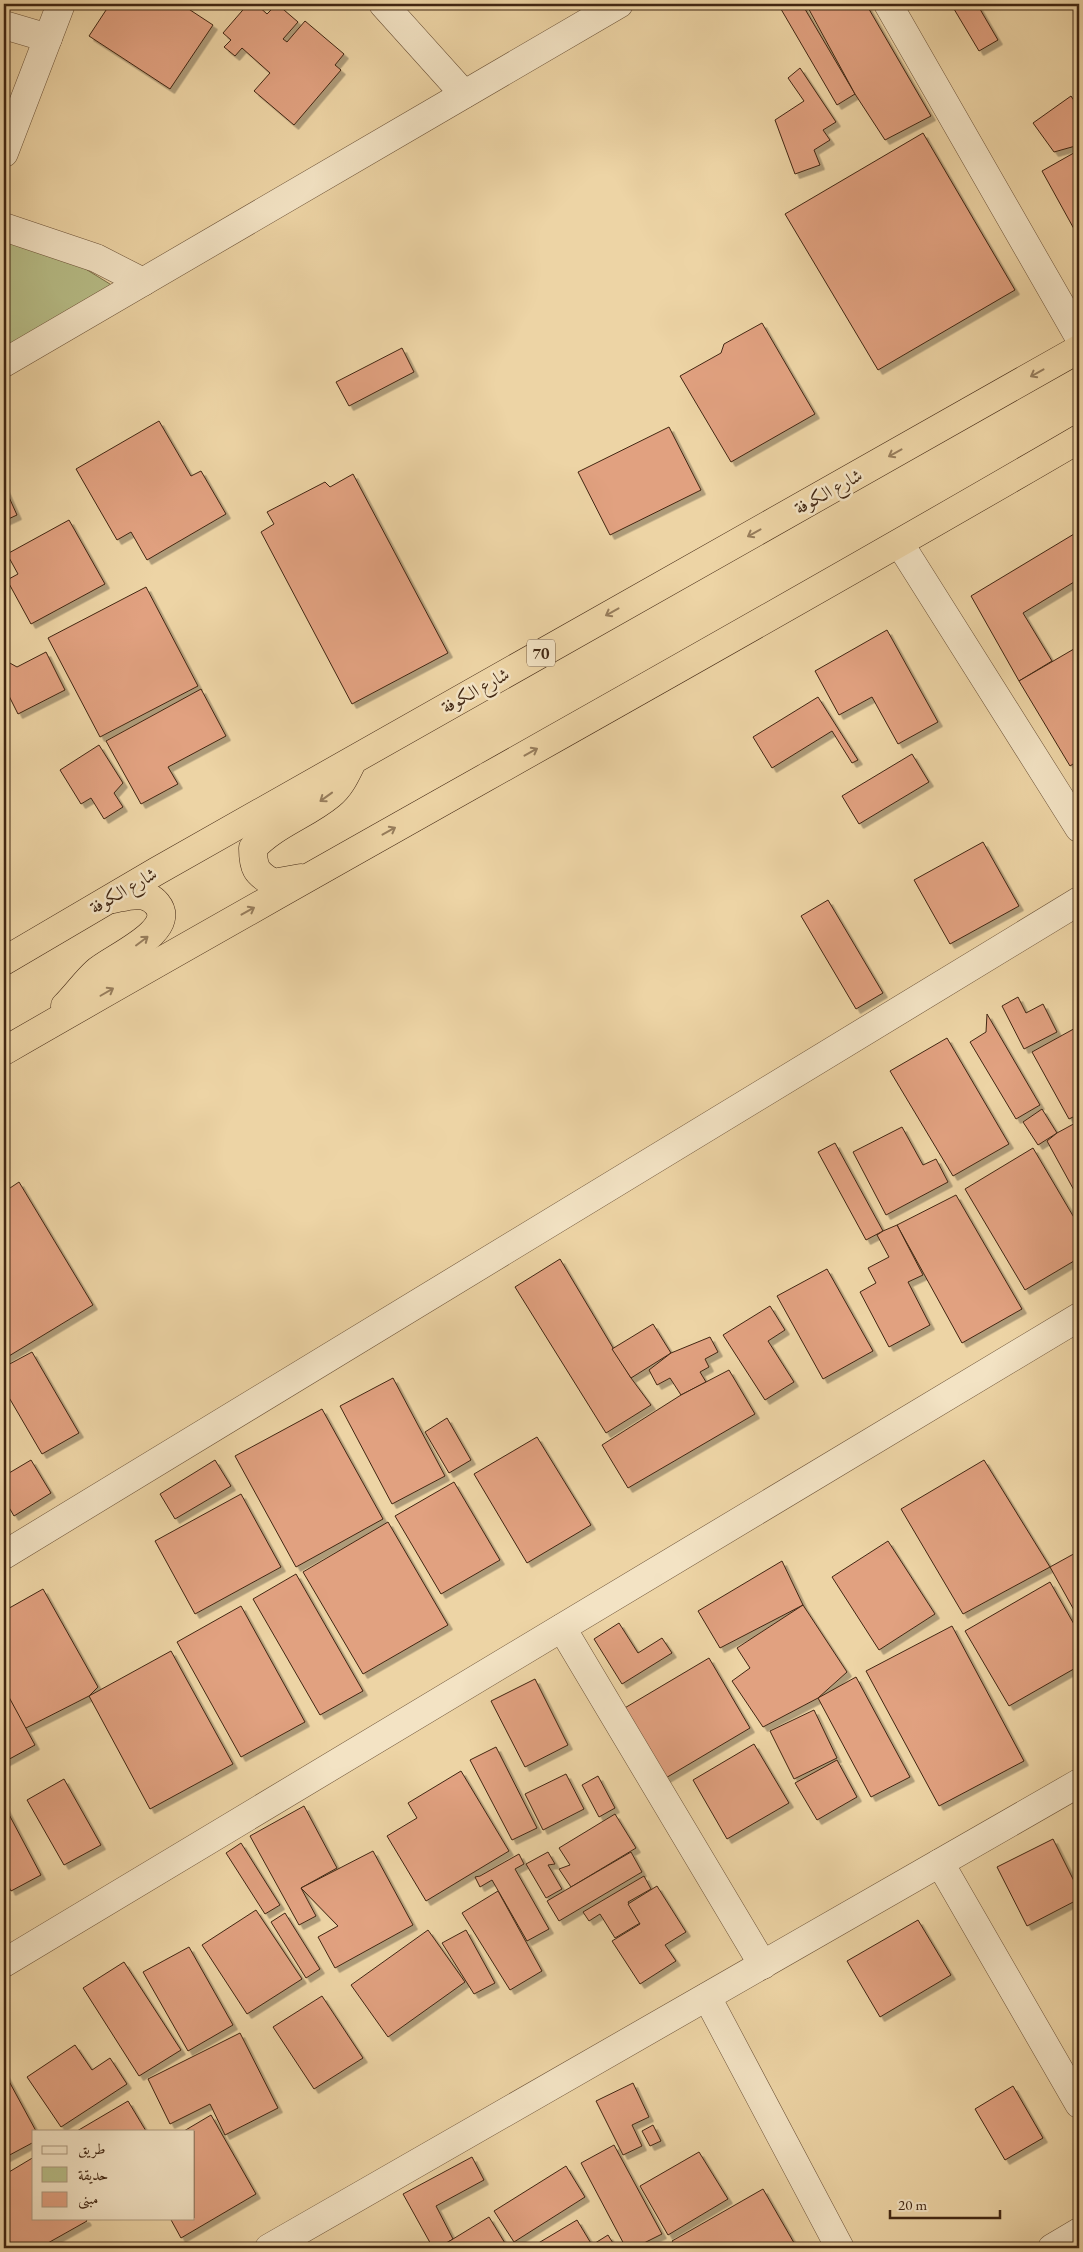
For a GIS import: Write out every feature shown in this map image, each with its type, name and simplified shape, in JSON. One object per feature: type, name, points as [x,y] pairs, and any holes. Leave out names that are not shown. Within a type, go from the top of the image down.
[{"type":"highway","name":"شارع الكوفة","points":[[4,961],[354,759],[1079,349]]},
{"type":"highway","points":[[4,1051],[900,544],[1079,439]]},
{"type":"highway","points":[[312,875],[272,883],[258,874],[253,861],[253,848],[271,831],[330,794],[342,781],[354,759]]},
{"type":"highway","points":[[40,1030],[74,997],[96,972],[153,933],[161,922],[161,912],[157,904],[148,897],[137,894],[107,900]]},
{"type":"street","points":[[4,153],[61,4]]},
{"type":"street","points":[[383,4],[464,94]]},
{"type":"street","points":[[4,363],[619,4]]},
{"type":"street","points":[[888,4],[1079,337]]},
{"type":"street","points":[[4,25],[48,38]]},
{"type":"street","points":[[4,227],[96,258],[143,282]]},
{"type":"street","points":[[900,544],[1079,828]]},
{"type":"street","points":[[4,1555],[1079,901]]},
{"type":"street","points":[[4,1963],[1079,1317]]},
{"type":"street","points":[[562,1628],[763,1964]]},
{"type":"street","points":[[269,2248],[1079,1783]]},
{"type":"street","points":[[940,1863],[1079,2104]]},
{"type":"street","points":[[707,1997],[840,2248]]},
{"type":"street","points":[[1052,2248],[1079,2232]]},
{"type":"green space","points":[[4,241],[84,268],[118,289],[4,356]]},
{"type":"building","points":[[110,4],[181,4],[213,25],[170,89],[89,36]]},
{"type":"building","points":[[248,4],[256,4],[267,14],[277,4],[298,22],[283,39],[287,42],[305,21],[344,54],[335,65],[341,70],[294,125],[254,91],[270,73],[242,48],[235,56],[224,47],[231,40],[223,33]]},
{"type":"building","points":[[778,4],[802,4],[855,94],[837,105]]},
{"type":"building","points":[[806,4],[866,4],[931,116],[885,140],[855,94]]},
{"type":"building","points":[[951,4],[977,4],[998,40],[979,51]]},
{"type":"building","points":[[800,68],[836,122],[823,130],[830,140],[814,150],[820,165],[795,174],[775,120],[804,101],[788,78]]},
{"type":"building","points":[[1071,96],[1079,108],[1079,145],[1054,152],[1033,123]]},
{"type":"building","points":[[923,133],[1015,290],[878,370],[785,214]]},
{"type":"building","points":[[1079,150],[1079,238],[1042,171]]},
{"type":"building","points":[[762,323],[815,414],[731,462],[680,376],[721,353],[724,344]]},
{"type":"building","points":[[402,348],[414,372],[349,406],[336,382]]},
{"type":"building","points":[[159,421],[191,476],[201,471],[226,514],[147,560],[131,532],[117,540],[76,469]]},
{"type":"building","points":[[669,427],[701,490],[610,535],[578,472]]},
{"type":"building","points":[[353,474],[448,653],[352,704],[261,532],[274,524],[267,512],[325,482],[330,487]]},
{"type":"building","points":[[4,486],[17,515],[4,521]]},
{"type":"building","points":[[69,520],[105,584],[31,624],[7,580],[18,574],[7,554]]},
{"type":"building","points":[[1079,531],[1079,579],[1023,613],[1052,661],[1019,681],[971,596]]},
{"type":"building","points":[[146,587],[198,686],[100,737],[48,638]]},
{"type":"building","points":[[887,630],[938,722],[898,744],[872,697],[839,715],[815,671]]},
{"type":"building","points":[[1079,646],[1079,760],[1070,766],[1019,681]]},
{"type":"building","points":[[46,652],[65,690],[18,714],[4,686],[4,664],[8,662],[17,667]]},
{"type":"building","points":[[201,689],[226,736],[168,767],[178,784],[141,804],[106,741]]},
{"type":"building","points":[[818,697],[858,760],[852,763],[832,731],[772,768],[753,737]]},
{"type":"building","points":[[99,745],[123,783],[114,793],[123,807],[104,819],[91,798],[81,804],[60,770]]},
{"type":"building","points":[[912,754],[929,782],[859,824],[842,796]]},
{"type":"building","points":[[983,842],[1019,906],[950,944],[914,880]]},
{"type":"building","points":[[828,900],[883,993],[856,1009],[801,916]]},
{"type":"building","points":[[1018,997],[1026,1013],[1043,1004],[1057,1032],[1024,1049],[1002,1006]]},
{"type":"building","points":[[987,1014],[1040,1105],[1016,1119],[970,1042],[986,1032]]},
{"type":"building","points":[[1079,1026],[1079,1114],[1069,1119],[1032,1052]]},
{"type":"building","points":[[947,1038],[1009,1144],[953,1176],[890,1071]]},
{"type":"building","points":[[1042,1109],[1057,1133],[1038,1145],[1023,1122]]},
{"type":"building","points":[[1079,1121],[1079,1190],[1075,1192],[1047,1141]]},
{"type":"building","points":[[902,1127],[923,1165],[936,1159],[948,1182],[886,1215],[853,1152]]},
{"type":"building","points":[[835,1143],[883,1231],[866,1240],[818,1152]]},
{"type":"building","points":[[1033,1148],[1079,1226],[1079,1258],[1025,1290],[965,1189]]},
{"type":"building","points":[[19,1182],[93,1305],[4,1359],[4,1192]]},
{"type":"building","points":[[956,1195],[1022,1309],[962,1343],[897,1225]]},
{"type":"building","points":[[897,1225],[923,1275],[908,1282],[930,1325],[889,1347],[860,1292],[876,1283],[868,1268],[889,1257],[877,1235]]},
{"type":"building","points":[[560,1259],[631,1378],[651,1405],[606,1433],[515,1287]]},
{"type":"building","points":[[827,1269],[873,1351],[823,1379],[777,1296]]},
{"type":"building","points":[[770,1306],[785,1330],[768,1341],[794,1382],[765,1400],[723,1335]]},
{"type":"building","points":[[653,1324],[671,1353],[631,1378],[612,1349]]},
{"type":"building","points":[[710,1337],[718,1352],[705,1359],[709,1367],[700,1372],[706,1382],[681,1395],[670,1378],[657,1385],[649,1370],[671,1353]]},
{"type":"building","points":[[32,1352],[79,1433],[42,1454],[4,1389],[4,1367]]},
{"type":"building","points":[[729,1370],[755,1414],[628,1488],[602,1445],[681,1395]]},
{"type":"building","points":[[393,1378],[445,1476],[392,1504],[340,1406]]},
{"type":"building","points":[[322,1409],[383,1519],[296,1567],[235,1456]]},
{"type":"building","points":[[447,1418],[471,1460],[449,1473],[425,1432]]},
{"type":"building","points":[[537,1437],[591,1525],[527,1563],[474,1474]]},
{"type":"building","points":[[31,1460],[51,1493],[14,1516],[4,1499],[4,1476]]},
{"type":"building","points":[[215,1460],[231,1486],[175,1519],[160,1494]]},
{"type":"building","points":[[984,1460],[1050,1567],[963,1614],[901,1509]]},
{"type":"building","points":[[454,1482],[500,1560],[441,1594],[395,1516]]},
{"type":"building","points":[[241,1494],[281,1567],[195,1614],[155,1541]]},
{"type":"building","points":[[388,1522],[448,1625],[363,1674],[303,1572]]},
{"type":"building","points":[[888,1541],[935,1614],[879,1650],[832,1577]]},
{"type":"building","points":[[1079,1551],[1079,1619],[1050,1567]]},
{"type":"building","points":[[782,1561],[803,1605],[720,1648],[698,1611]]},
{"type":"building","points":[[296,1574],[363,1691],[320,1715],[253,1599]]},
{"type":"building","points":[[1050,1582],[1079,1633],[1079,1666],[1009,1706],[965,1631]]},
{"type":"building","points":[[43,1589],[98,1687],[89,1696],[24,1729],[4,1693],[4,1611]]},
{"type":"building","points":[[803,1605],[847,1672],[818,1698],[763,1727],[732,1681],[750,1668],[737,1648]]},
{"type":"building","points":[[241,1606],[305,1722],[241,1757],[177,1642]]},
{"type":"building","points":[[619,1623],[638,1653],[662,1638],[672,1653],[622,1684],[594,1639]]},
{"type":"building","points":[[952,1626],[1024,1761],[939,1806],[866,1671]]},
{"type":"building","points":[[171,1651],[233,1764],[150,1809],[89,1696]]},
{"type":"building","points":[[709,1658],[750,1728],[664,1779],[623,1709]]},
{"type":"building","points":[[856,1677],[910,1777],[871,1797],[818,1698]]},
{"type":"building","points":[[535,1679],[568,1745],[525,1767],[491,1701]]},
{"type":"building","points":[[4,1688],[35,1745],[4,1762]]},
{"type":"building","points":[[814,1710],[837,1758],[794,1779],[770,1731]]},
{"type":"building","points":[[754,1744],[789,1803],[727,1839],[693,1780]]},
{"type":"building","points":[[496,1747],[537,1828],[512,1840],[470,1760]]},
{"type":"building","points":[[837,1760],[857,1797],[817,1820],[795,1783]]},
{"type":"building","points":[[461,1771],[509,1851],[426,1901],[387,1836],[417,1818],[408,1803]]},
{"type":"building","points":[[566,1774],[584,1809],[543,1830],[525,1794]]},
{"type":"building","points":[[598,1776],[615,1808],[599,1817],[582,1785]]},
{"type":"building","points":[[64,1779],[101,1845],[64,1865],[27,1800]]},
{"type":"building","points":[[4,1805],[41,1875],[11,1891],[4,1877]]},
{"type":"building","points":[[304,1806],[337,1868],[301,1888],[316,1916],[299,1925],[250,1836]]},
{"type":"building","points":[[615,1814],[636,1848],[571,1887],[559,1869],[570,1865],[559,1848]]},
{"type":"building","points":[[1053,1839],[1079,1891],[1079,1899],[1027,1926],[997,1867]]},
{"type":"building","points":[[241,1843],[280,1905],[265,1914],[226,1853]]},
{"type":"building","points":[[373,1851],[413,1925],[335,1968],[318,1937],[338,1926],[301,1888]]},
{"type":"building","points":[[548,1852],[555,1864],[548,1865],[562,1889],[546,1898],[526,1864]]},
{"type":"building","points":[[631,1852],[642,1872],[559,1921],[547,1901]]},
{"type":"building","points":[[519,1854],[524,1864],[515,1869],[549,1929],[527,1941],[492,1880],[480,1887],[475,1877]]},
{"type":"building","points":[[644,1876],[651,1889],[628,1902],[640,1923],[615,1938],[600,1914],[589,1921],[583,1912]]},
{"type":"building","points":[[657,1886],[686,1932],[665,1945],[676,1961],[640,1984],[612,1941],[640,1924],[628,1904]]},
{"type":"building","points":[[498,1891],[542,1971],[510,1990],[462,1913]]},
{"type":"building","points":[[256,1910],[302,1979],[247,2014],[202,1945]]},
{"type":"building","points":[[285,1913],[320,1969],[306,1978],[271,1922]]},
{"type":"building","points":[[918,1920],[951,1975],[880,2017],[847,1961]]},
{"type":"building","points":[[428,1930],[465,1982],[388,2037],[351,1985]]},
{"type":"building","points":[[466,1930],[495,1983],[474,1994],[442,1943]]},
{"type":"building","points":[[189,1947],[233,2025],[188,2051],[143,1972]]},
{"type":"building","points":[[124,1962],[181,2050],[139,2076],[83,1988]]},
{"type":"building","points":[[322,1996],[363,2058],[314,2089],[273,2027]]},
{"type":"building","points":[[240,2033],[278,2108],[225,2135],[210,2104],[170,2124],[148,2079]]},
{"type":"building","points":[[75,2045],[92,2070],[110,2058],[127,2084],[61,2127],[27,2077]]},
{"type":"building","points":[[4,2072],[35,2130],[32,2130],[32,2143],[4,2158]]},
{"type":"building","points":[[633,2083],[649,2117],[632,2125],[642,2146],[623,2155],[596,2101]]},
{"type":"building","points":[[1013,2086],[1043,2138],[1005,2160],[975,2109]]},
{"type":"building","points":[[128,2101],[145,2130],[79,2130]]},
{"type":"building","points":[[211,2115],[256,2194],[181,2238],[171,2220],[195,2220],[195,2130],[186,2130]]},
{"type":"building","points":[[653,2125],[661,2141],[650,2146],[642,2131]]},
{"type":"building","points":[[614,2145],[662,2234],[634,2248],[626,2248],[581,2163]]},
{"type":"building","points":[[699,2152],[728,2199],[668,2235],[640,2186]]},
{"type":"building","points":[[472,2157],[484,2180],[436,2206],[453,2239],[438,2248],[433,2248],[403,2194]]},
{"type":"building","points":[[32,2158],[32,2220],[87,2221],[39,2248],[4,2248],[4,2175]]},
{"type":"building","points":[[566,2166],[585,2197],[514,2242],[494,2211]]},
{"type":"building","points":[[763,2189],[797,2248],[677,2248],[672,2241]]},
{"type":"building","points":[[489,2217],[508,2248],[438,2248],[453,2239]]},
{"type":"building","points":[[577,2220],[592,2245],[608,2235],[616,2248],[530,2248]]}]
